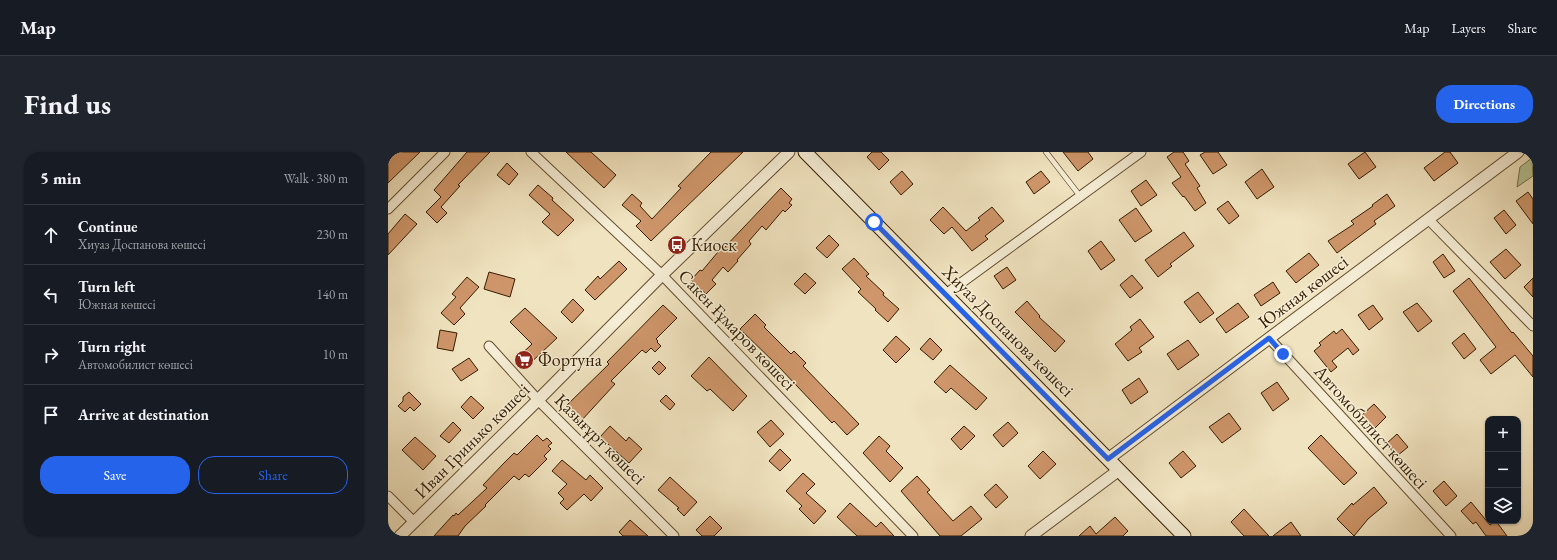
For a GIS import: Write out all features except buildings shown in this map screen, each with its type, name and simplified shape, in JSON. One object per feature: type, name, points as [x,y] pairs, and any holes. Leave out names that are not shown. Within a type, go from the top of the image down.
[{"type":"main road","name":"Хиуаз Доспанова көшесі","points":[[805,152],[1184,536]]},
{"type":"street","points":[[388,208],[444,152]]},
{"type":"street","name":"Сакен Ғұмаров көшесі","points":[[531,152],[662,275],[914,536]]},
{"type":"street","name":"Иван Гринько көшесі","points":[[400,536],[662,275],[789,152]]},
{"type":"street","points":[[946,294],[1141,152]]},
{"type":"street","name":"Южная көшесі","points":[[1108,459],[1518,152]]},
{"type":"street","points":[[1428,219],[1533,326]]},
{"type":"street","name":"Автомобилист көшесі","points":[[1269,338],[1451,536]]},
{"type":"street","name":"Қазығұрт көшесі","points":[[490,346],[538,400],[674,536]]},
{"type":"street","points":[[1031,536],[1119,470]]},
{"type":"street","points":[[388,496],[414,522]]},
{"type":"lane","points":[[1046,152],[1080,196]]},
{"type":"green space","points":[[1532,158],[1533,176],[1517,187],[1520,167]]},
{"type":"place","name":"Киоск","points":[[677,245]]},
{"type":"place","name":"Фортуна","points":[[524,360]]},
{"type":"route","points":[[874,222],[1108,459],[1269,338],[1283,354]]}]
